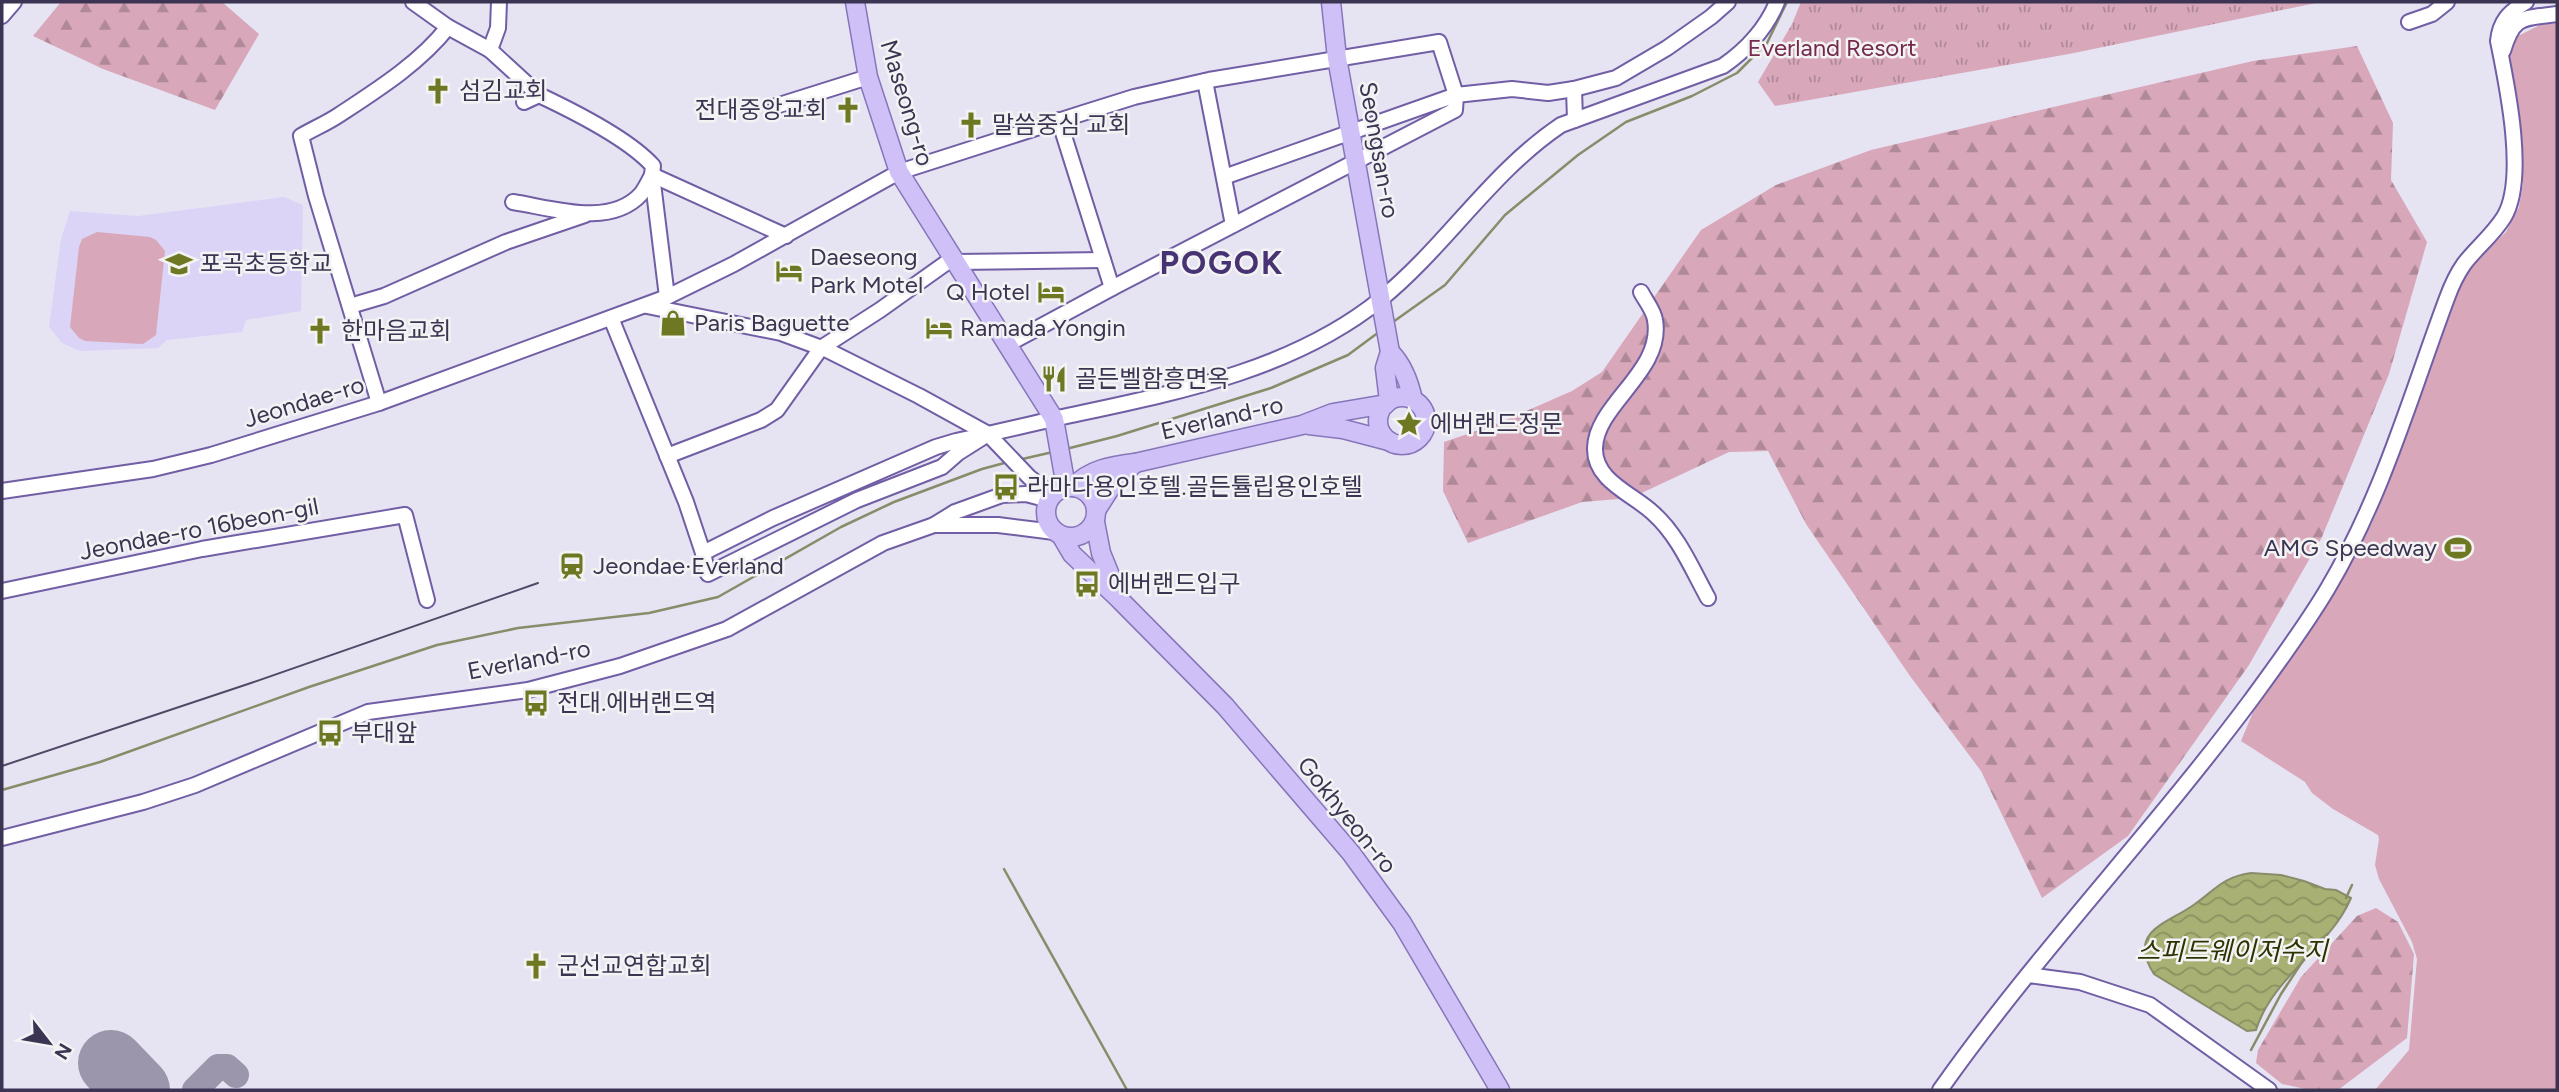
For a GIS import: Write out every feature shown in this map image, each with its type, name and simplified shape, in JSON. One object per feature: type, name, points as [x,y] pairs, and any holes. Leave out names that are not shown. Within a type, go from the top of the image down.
[{"type":"main road","name":"Maseong-ro","points":[[855,2],[868,77],[899,172],[1055,423]]},
{"type":"main road","name":"Seongsan-ro","points":[[1331,2],[1337,58],[1390,352]]},
{"type":"main road","points":[[1302,425],[1343,429],[1389,442],[1404,445],[1419,439],[1425,429],[1424,412],[1413,400],[1400,361],[1390,352],[1385,368],[1388,403],[1379,419],[1379,428],[1389,442]]},
{"type":"main road","points":[[1388,403],[1401,397],[1413,400]]},
{"type":"main road","name":"Everland-ro","points":[[1061,488],[1113,465],[1135,463],[1302,425],[1334,413],[1388,403]]},
{"type":"main road","points":[[1055,423],[1061,488],[1046,517],[1058,534],[1070,538],[1085,534],[1113,484],[1135,463]]},
{"type":"main road","points":[[1061,488],[1086,492],[1091,497],[1101,553],[1119,598]]},
{"type":"main road","name":"Gokhyeon-ro","points":[[1058,534],[1072,554],[1225,706],[1351,853],[1402,923],[1500,1090]]},
{"type":"street","points":[[2,16],[15,2]]},
{"type":"street","points":[[413,2],[448,27],[490,50],[539,95],[635,150],[653,166],[667,297]]},
{"type":"street","points":[[490,50],[498,28],[499,2]]},
{"type":"street","points":[[1224,177],[1456,95],[1512,89],[1548,93],[1616,78],[1634,69],[1711,17],[1728,2]]},
{"type":"street","points":[[703,553],[773,517],[936,447],[993,439],[1211,383],[1323,338],[1382,303],[1531,146],[1561,125],[1723,66],[1740,54],[1760,31],[1777,2]]},
{"type":"street","points":[[2435,2],[2409,22],[2431,14],[2447,2]]},
{"type":"street","points":[[1940,1090],[2006,1000],[2213,752],[2290,648],[2329,588],[2392,457],[2449,294],[2464,264],[2505,215],[2514,186],[2513,137],[2498,41],[2500,27],[2509,13],[2526,2]]},
{"type":"street","points":[[2501,55],[2512,26],[2521,18],[2557,14]]},
{"type":"street","points":[[379,403],[301,136],[337,117],[385,83],[433,46],[448,27]]},
{"type":"street","name":"Jeondae-ro","points":[[2,491],[153,470],[211,455],[379,403],[667,297],[786,236],[899,172],[1134,97],[1205,81],[1439,42],[1456,95]]},
{"type":"street","points":[[776,106],[868,77]]},
{"type":"street","points":[[1205,81],[1233,225]]},
{"type":"street","points":[[1574,89],[1576,120]]},
{"type":"street","points":[[524,102],[539,95]]},
{"type":"street","points":[[1008,344],[1455,110],[1456,95]]},
{"type":"street","points":[[1059,120],[1112,288]]},
{"type":"street","points":[[350,306],[428,278],[506,242],[589,214],[621,208],[640,194],[652,175]]},
{"type":"street","points":[[652,175],[786,236]]},
{"type":"street","points":[[513,202],[589,214]]},
{"type":"street","points":[[667,456],[761,420],[777,410],[821,348],[954,260],[1103,260]]},
{"type":"street","points":[[1641,292],[1655,320],[1653,350],[1625,394],[1602,422],[1595,448],[1600,471],[1653,513],[1671,532],[1708,598]]},
{"type":"street","points":[[646,306],[781,333],[821,348],[919,396],[993,439],[1029,477],[1061,488]]},
{"type":"street","points":[[611,318],[686,502],[708,575],[857,500],[942,467],[958,453],[993,439]]},
{"type":"street","name":"Everland-ro","points":[[2,838],[130,806],[195,785],[368,712],[528,690],[632,662],[727,629],[883,543],[934,525],[955,512],[1002,495],[1061,488]]},
{"type":"street","name":"Jeondae-ro 16beon-gil","points":[[2,591],[202,549],[405,515],[427,600]]},
{"type":"street","points":[[934,525],[998,525],[1058,534]]},
{"type":"street","points":[[2028,975],[2080,982],[2150,1005],[2269,1090]]},
{"type":"shaded area","name":"포곡초등학교","points":[[284,197],[303,205],[301,311],[246,320],[242,332],[167,340],[158,348],[80,351],[62,343],[49,327],[61,239],[70,211],[138,216]]},
{"type":"green space","points":[[61,2],[222,2],[259,34],[215,110],[103,69],[33,36]]},
{"type":"green space","name":"Everland Resort","points":[[1801,2],[2321,2],[2069,54],[1775,106],[1758,82],[1792,24]]},
{"type":"green space","name":"AMG Speedway","points":[[2557,23],[2557,1090],[2375,1090],[2409,1050],[2417,959],[2412,942],[2379,879],[2375,865],[2378,835],[2333,809],[2312,793],[2305,782],[2241,741],[2261,693],[2305,640],[2372,523],[2410,427],[2466,270],[2506,232],[2519,207],[2523,184],[2508,41],[2540,25]]},
{"type":"green space","points":[[2357,46],[2393,123],[2391,180],[2427,242],[2389,374],[2322,537],[2249,665],[2128,836],[2042,898],[1981,771],[1910,676],[1806,524],[1768,451],[1729,452],[1631,498],[1582,502],[1468,543],[1443,491],[1444,442],[1494,425],[1572,391],[1602,372],[1701,230],[1776,185],[1871,150],[2253,61]]},
{"type":"green space","points":[[97,232],[150,237],[165,251],[156,335],[143,344],[85,341],[70,327],[79,247],[82,239]]},
{"type":"green space","points":[[2376,908],[2398,922],[2414,954],[2407,1038],[2338,1090],[2310,1090],[2282,1084],[2256,1063],[2258,1050],[2301,977],[2357,916]]},
{"type":"water","name":"스피드웨이저수지","points":[[2251,873],[2281,875],[2336,890],[2351,898],[2329,933],[2275,994],[2256,1030],[2247,1031],[2154,974],[2145,947],[2154,930],[2163,923],[2227,881]]},
{"type":"waterway","points":[[1393,322],[1445,285],[1505,215],[1578,155],[1626,122],[1692,96],[1737,73],[1767,43],[1787,2]]},
{"type":"waterway","points":[[1066,449],[1271,388],[1348,355],[1379,332]]},
{"type":"waterway","points":[[1018,460],[1053,452]]},
{"type":"waterway","points":[[2,790],[100,762],[309,687],[437,645],[518,628],[649,613],[718,597],[841,527],[894,502],[1008,462]]},
{"type":"waterway","points":[[1004,869],[1127,1090]]},
{"type":"waterway","points":[[2346,898],[2352,885]]},
{"type":"waterway","points":[[2251,1050],[2281,994],[2306,956]]},
{"type":"taxiway","points":[[195,1090],[218,1067],[227,1067],[236,1075]]},
{"type":"runway","points":[[111,1063],[137,1090]]},
{"type":"tram line","points":[[2,766],[538,583]]},
{"type":"place","name":"섬김교회","points":[[438,91]]},
{"type":"place","name":"전대중앙교회","points":[[848,110]]},
{"type":"place","name":"말씀중심 교회","points":[[971,125]]},
{"type":"place","name":"포곡초등학교","points":[[179,264]]},
{"type":"place","name":"Daeseong Park Motel","points":[[789,271]]},
{"type":"place","name":"Q Hotel","points":[[1051,292]]},
{"type":"place","name":"Paris Baguette","points":[[673,323]]},
{"type":"place","name":"Ramada Yongin","points":[[939,328]]},
{"type":"place","name":"한마음교회","points":[[320,331]]},
{"type":"place","name":"골든벨함흥면옥","points":[[1054,379]]},
{"type":"place","name":"에버랜드정문","points":[[1409,424]]},
{"type":"place","name":"라마다용인호텔.골든튤립용인호텔","points":[[1006,487]]},
{"type":"place","name":"AMG Speedway","points":[[2458,548]]},
{"type":"place","name":"Jeondae·Everland","points":[[572,566]]},
{"type":"place","name":"에버랜드입구","points":[[1087,584]]},
{"type":"place","name":"전대.에버랜드역","points":[[536,703]]},
{"type":"place","name":"부대앞","points":[[330,733]]},
{"type":"place","name":"군선교연합교회","points":[[536,966]]},
{"type":"district","name":"POGOK","points":[[1222,263]]}]
